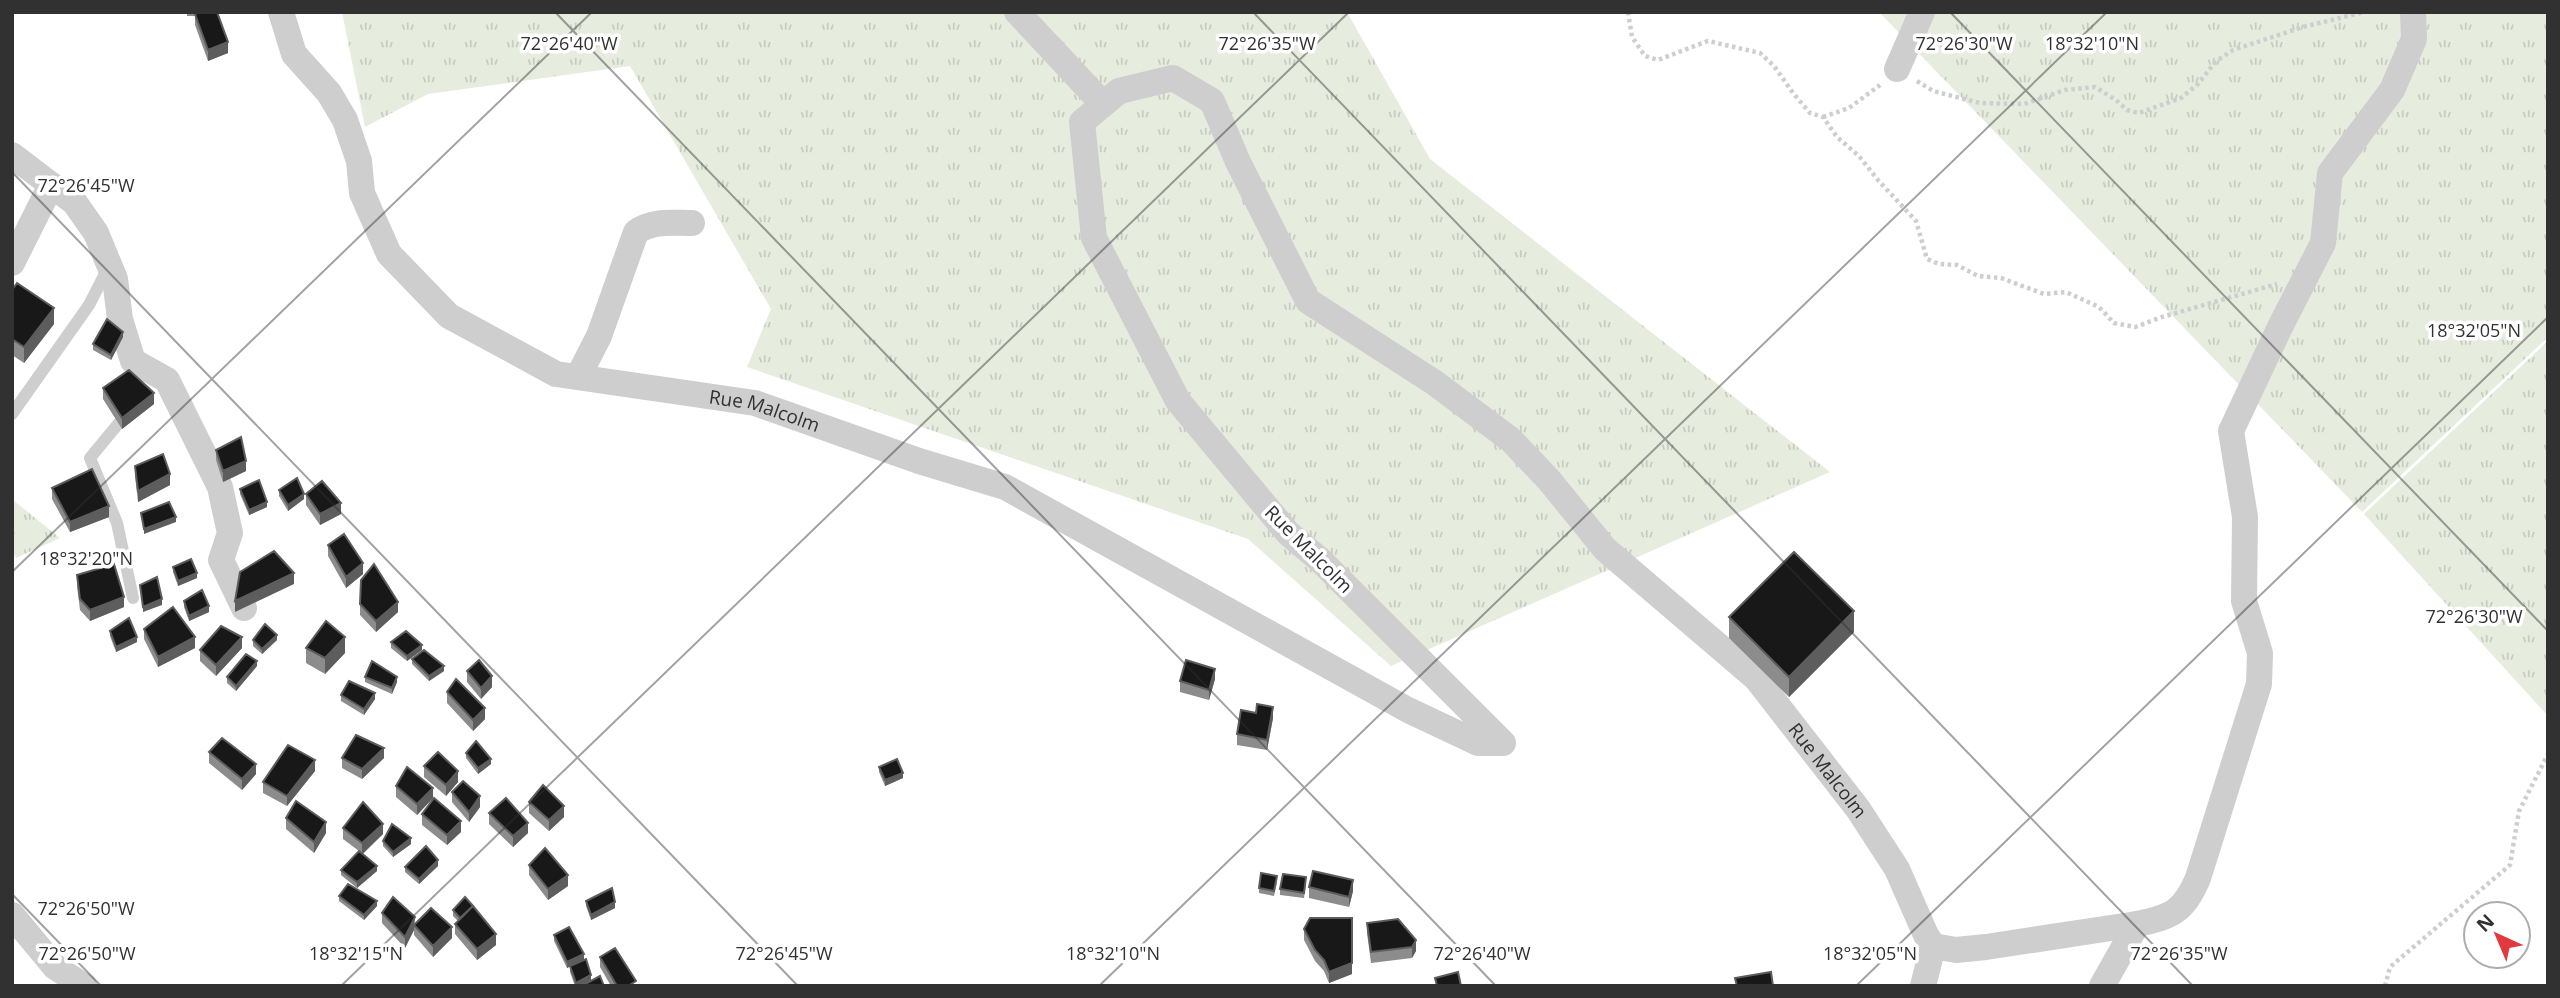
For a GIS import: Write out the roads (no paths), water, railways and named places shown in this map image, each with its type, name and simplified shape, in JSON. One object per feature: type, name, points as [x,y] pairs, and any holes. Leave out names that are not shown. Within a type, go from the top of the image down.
[{"type":"street","name":"Rue Malcolm","points":[[281,12],[294,54],[329,93],[345,120],[359,162],[362,193],[389,254],[449,316],[556,374],[755,403],[919,461],[1005,487],[1408,710],[1478,743],[1503,743],[1321,560],[1288,533],[1178,401],[1094,238],[1082,122],[1119,91],[1173,78],[1212,101],[1248,182],[1308,301],[1436,383],[1511,440],[1549,480],[1605,549],[1756,678],[1858,809],[1897,869],[1926,936],[1933,946]]},
{"type":"street","points":[[1017,12],[1103,104]]},
{"type":"street","points":[[1897,69],[1922,12]]},
{"type":"street","points":[[1923,986],[1933,946],[1956,950],[1986,947],[2137,924],[2165,918],[2176,912],[2193,892],[2259,684],[2260,653],[2244,601],[2245,517],[2231,431],[2323,243],[2330,173],[2392,90],[2414,39],[2413,12]]},
{"type":"street","points":[[12,155],[75,203],[96,233],[115,279],[120,319],[134,367],[167,380],[220,487],[230,533],[221,560],[244,608]]},
{"type":"street","points":[[12,263],[51,185]]},
{"type":"street","points":[[578,377],[599,336],[636,232],[646,225],[692,223]]},
{"type":"street","points":[[12,915],[55,967],[84,986]]},
{"type":"street","points":[[2102,986],[2137,924]]},
{"type":"lane","points":[[12,414],[89,305],[110,266]]},
{"type":"lane","points":[[131,395],[123,418],[90,458],[117,523],[133,598]]}]
